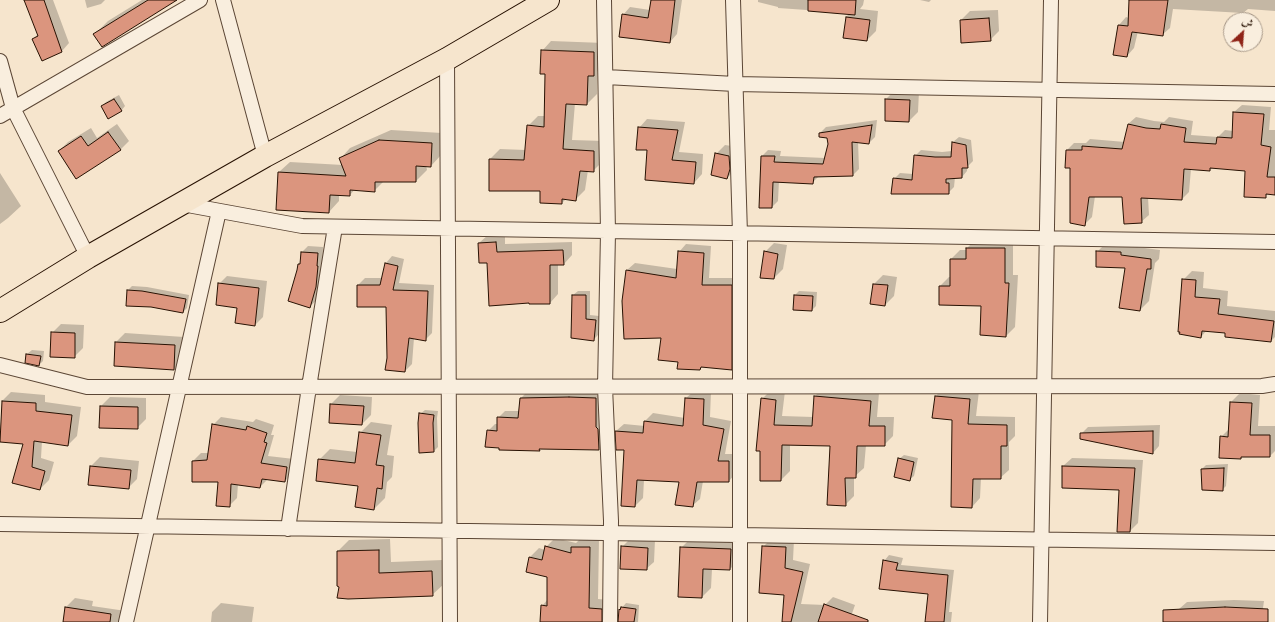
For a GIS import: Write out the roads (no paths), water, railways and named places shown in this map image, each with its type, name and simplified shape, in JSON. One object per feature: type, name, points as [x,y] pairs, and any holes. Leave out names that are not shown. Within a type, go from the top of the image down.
[{"type":"main road","points":[[0,311],[88,257],[265,156],[447,59],[548,0]]},
{"type":"street","points":[[0,116],[200,0]]},
{"type":"street","points":[[223,0],[265,156]]},
{"type":"street","points":[[604,0],[608,232],[605,387],[611,534],[610,622]]},
{"type":"street","points":[[733,0],[740,234],[740,622]]},
{"type":"street","points":[[1040,622],[1051,0]]},
{"type":"street","points":[[447,59],[450,622]]},
{"type":"street","points":[[0,61],[14,108],[88,257]]},
{"type":"street","points":[[606,77],[735,84],[1275,94]]},
{"type":"street","points":[[182,204],[302,226],[1275,242]]},
{"type":"street","points":[[126,622],[219,211]]},
{"type":"street","points":[[288,528],[335,227]]},
{"type":"street","points":[[0,365],[87,387],[1262,386],[1275,384]]},
{"type":"street","points":[[0,524],[1275,543]]}]
